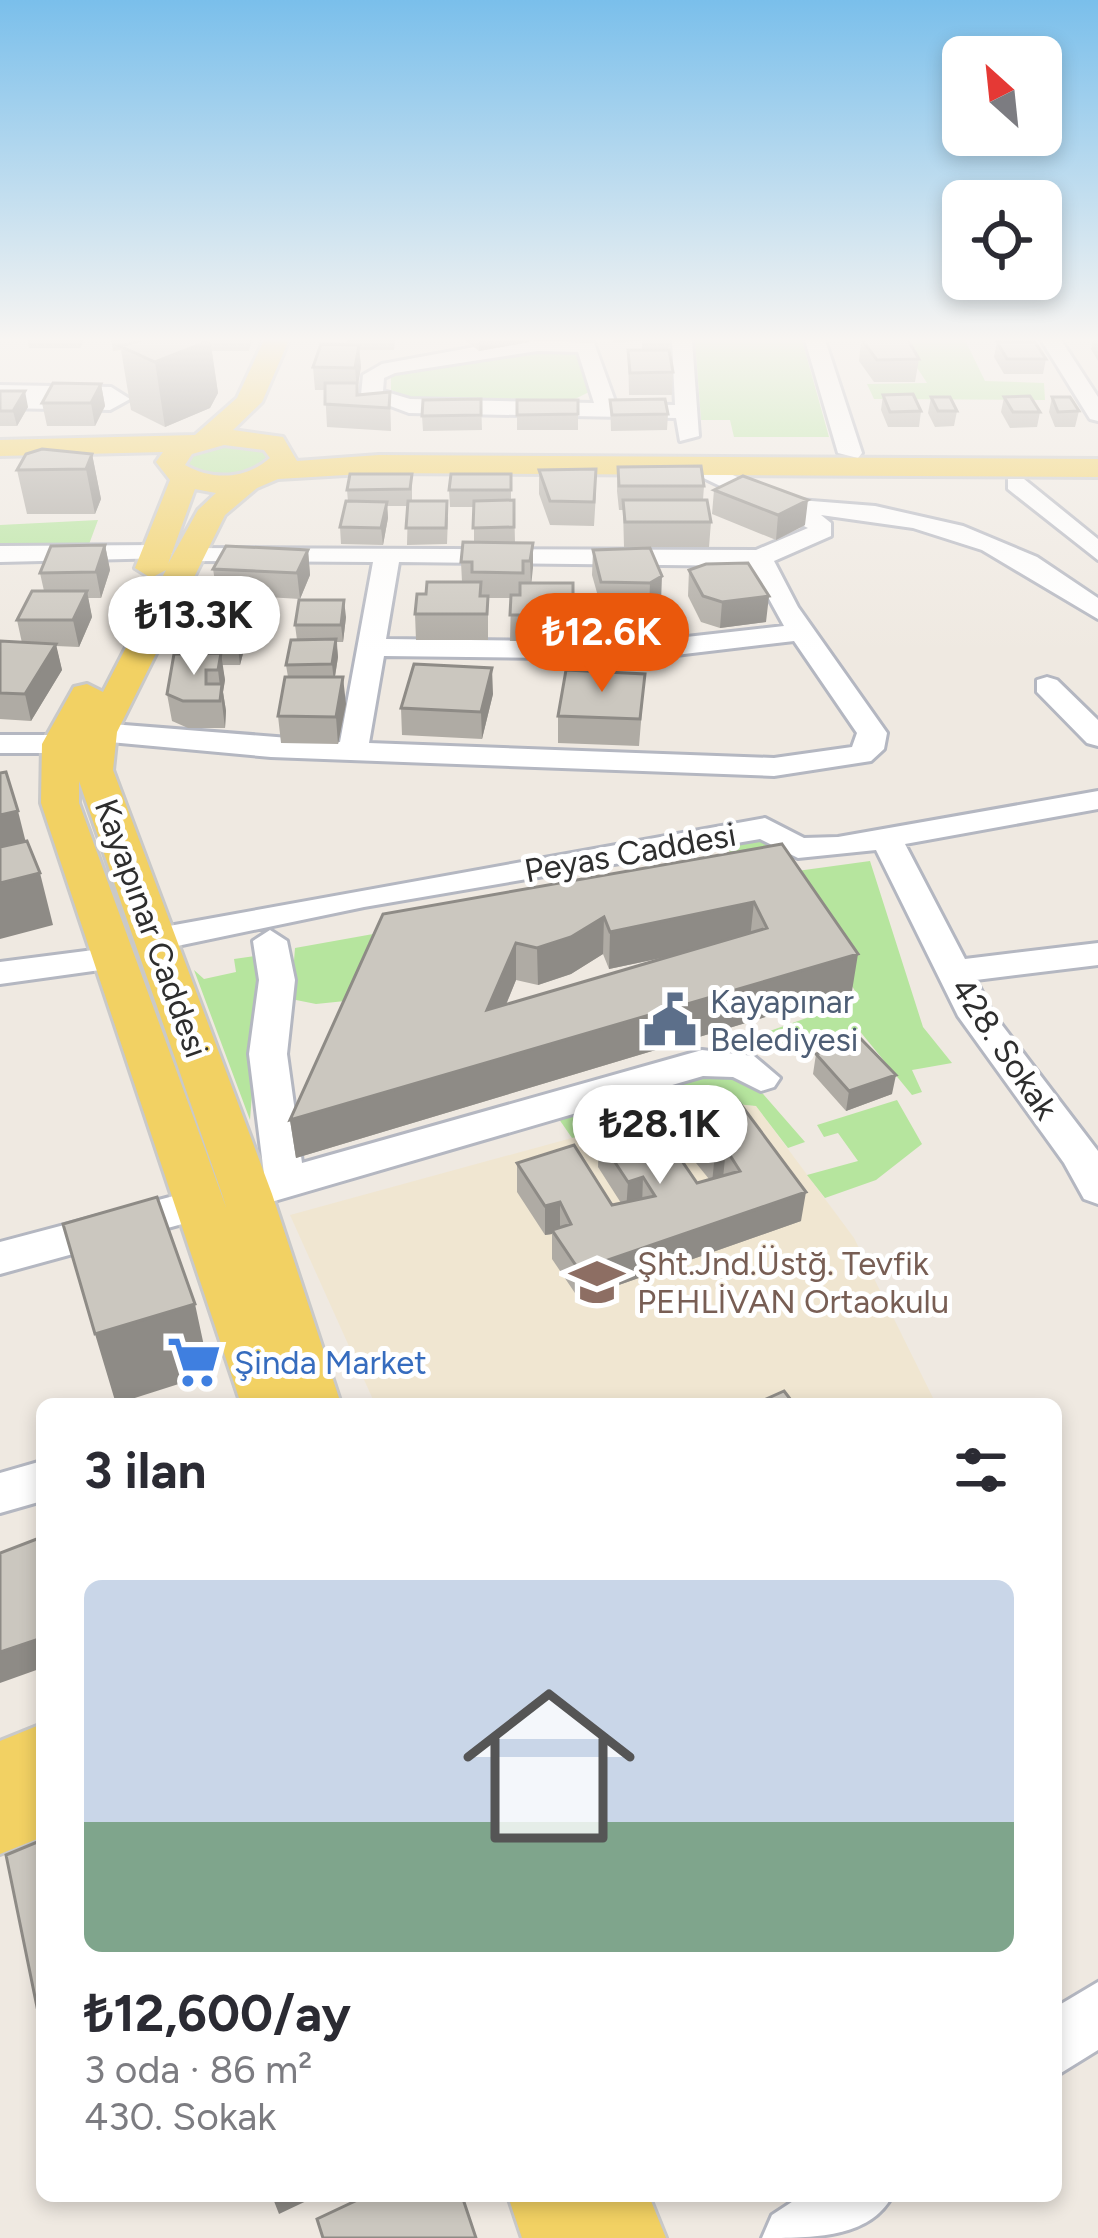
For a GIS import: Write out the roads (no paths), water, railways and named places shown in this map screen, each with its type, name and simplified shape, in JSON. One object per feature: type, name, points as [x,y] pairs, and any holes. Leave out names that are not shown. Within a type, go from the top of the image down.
[{"type":"main road","name":"Kayapınar Caddesi","points":[[213,444],[192,476],[174,553],[79,738],[60,803],[267,1398]]},
{"type":"main road","points":[[192,476],[231,444]]},
{"type":"main road","points":[[256,444],[268,452],[328,460],[693,460],[1098,468]]},
{"type":"main road","points":[[263,444],[268,452]]},
{"type":"main road","points":[[268,452],[270,444]]},
{"type":"main road","points":[[0,448],[126,459],[192,476],[268,452]]},
{"type":"main road","points":[[693,460],[850,453],[1098,453]]},
{"type":"main road","points":[[0,469],[126,459]]},
{"type":"main road","name":"Kayapınar Caddesi","points":[[79,738],[162,949],[266,1188],[312,1398]]},
{"type":"main road","points":[[0,1775],[36,1759]]},
{"type":"main road","points":[[0,1820],[36,1805]]},
{"type":"main road","points":[[550,2202],[562,2238]]},
{"type":"main road","points":[[611,2202],[626,2238]]},
{"type":"street","points":[[0,554],[760,558],[821,531],[812,518],[693,460],[691,444]]},
{"type":"street","points":[[847,444],[850,453]]},
{"type":"street","points":[[1016,484],[1098,552]]},
{"type":"street","points":[[779,505],[876,510],[938,523],[1028,559],[1098,611]]},
{"type":"street","points":[[353,751],[387,556]]},
{"type":"street","points":[[370,647],[663,651],[721,648],[804,631],[760,558]]},
{"type":"street","name":"Peyas Caddesi","points":[[0,744],[79,738],[774,767],[860,755],[869,749],[872,734],[804,631]]},
{"type":"street","points":[[1047,686],[1098,737]]},
{"type":"street","points":[[725,765],[765,828]]},
{"type":"street","name":"Peyas Caddesi","points":[[162,949],[364,897],[765,828],[798,848],[887,840],[1098,800]]},
{"type":"street","name":"428. Sokak","points":[[887,840],[976,1016],[1081,1156],[1098,1189]]},
{"type":"street","points":[[162,949],[270,941],[713,864]]},
{"type":"street","points":[[270,941],[277,980],[268,1054],[266,1188],[702,1063],[741,1065],[761,1078]]},
{"type":"street","points":[[952,972],[1098,954]]},
{"type":"street","points":[[0,973],[117,958]]},
{"type":"street","points":[[0,1258],[200,1204]]},
{"type":"street","points":[[0,1493],[36,1482]]},
{"type":"street","points":[[1062,2040],[1098,2012]]},
{"type":"street","points":[[795,2238],[851,2202]]},
{"type":"place","name":"Kayapınar Belediyesi","points":[[670,1020]]},
{"type":"place","name":"Şht.Jnd.Üstğ. Tevfik PEHLİVAN Ortaokulu","points":[[597,1282]]},
{"type":"place","name":"Şinda Market","points":[[194,1362]]}]
